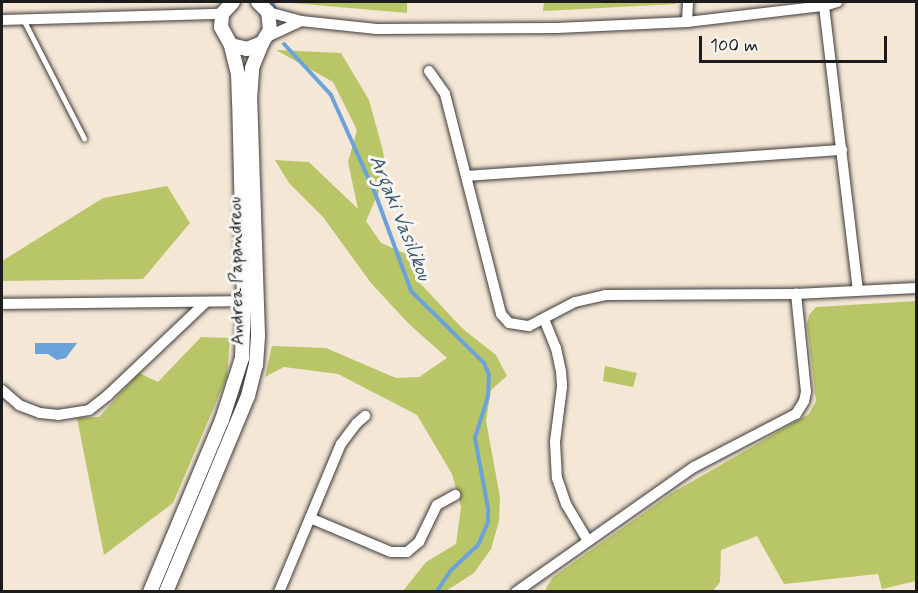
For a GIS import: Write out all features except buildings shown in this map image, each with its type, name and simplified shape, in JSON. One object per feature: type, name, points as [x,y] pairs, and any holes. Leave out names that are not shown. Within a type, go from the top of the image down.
[{"type":"street","points":[[2,20],[222,14],[233,2]]},
{"type":"street","points":[[687,22],[688,2]]},
{"type":"street","points":[[263,5],[301,21],[377,29],[442,29],[617,27],[687,22],[824,6],[837,2]]},
{"type":"street","name":"Andrea Papandreou","points":[[150,591],[234,386],[242,358],[250,301],[252,68],[271,21],[263,5]]},
{"type":"street","points":[[824,6],[858,290]]},
{"type":"street","name":"Andrea Papandreou","points":[[166,591],[248,396],[256,365],[250,301],[239,90],[231,45],[220,27],[222,14]]},
{"type":"street","points":[[231,45],[247,49],[301,21]]},
{"type":"street","points":[[429,71],[445,94],[501,314],[509,323],[522,326],[544,319],[592,296],[796,294],[916,288]]},
{"type":"street","points":[[467,176],[842,150]]},
{"type":"street","points":[[516,591],[529,588],[588,541],[702,462],[784,421],[801,408],[806,392],[796,294]]},
{"type":"street","points":[[2,304],[250,301]]},
{"type":"street","points":[[2,390],[19,405],[40,413],[58,415],[89,410],[108,395],[205,303]]},
{"type":"street","points":[[544,319],[556,348],[561,371],[562,387],[555,442],[557,478],[566,504],[588,541]]},
{"type":"street","points":[[279,591],[341,444],[365,416]]},
{"type":"street","points":[[310,518],[391,552],[406,552],[419,542],[437,505],[455,495]]},
{"type":"lane","points":[[23,19],[84,138]]},
{"type":"green space","points":[[281,2],[407,2],[407,13]]},
{"type":"green space","points":[[544,2],[676,2],[676,4],[543,11]]},
{"type":"green space","points":[[276,50],[341,53],[369,100],[383,151],[386,175],[366,221],[381,243],[420,260],[416,279],[463,329],[496,355],[507,376],[491,390],[486,421],[500,497],[499,521],[491,549],[474,573],[446,591],[403,591],[426,562],[456,544],[461,507],[452,474],[417,415],[338,374],[284,367],[265,377],[272,346],[326,348],[396,378],[419,377],[447,358],[408,323],[371,283],[323,217],[289,183],[275,160],[309,162],[358,209],[348,162],[357,130],[333,82]]},
{"type":"green space","points":[[167,186],[190,223],[143,279],[2,281],[2,261],[103,198]]},
{"type":"green space","points":[[916,301],[916,581],[882,589],[878,574],[784,584],[757,536],[721,550],[720,582],[713,591],[547,591],[546,588],[553,577],[672,493],[809,414],[816,401],[807,324],[809,315],[816,307]]},
{"type":"green space","points":[[201,337],[230,338],[227,377],[173,503],[104,555],[77,418],[99,417],[139,373],[158,382]]},
{"type":"green space","points":[[605,366],[637,373],[633,387],[603,381]]},
{"type":"water","points":[[35,343],[77,343],[66,358],[57,360],[48,354],[35,354]]},
{"type":"waterway","name":"Argaki Vasilikou","points":[[272,2],[275,10]]},
{"type":"waterway","name":"Argaki Vasilikou","points":[[284,44],[331,95],[375,193],[411,291],[484,363],[489,375],[488,396],[475,438],[488,508],[488,522],[478,545],[451,570],[436,592]]}]
